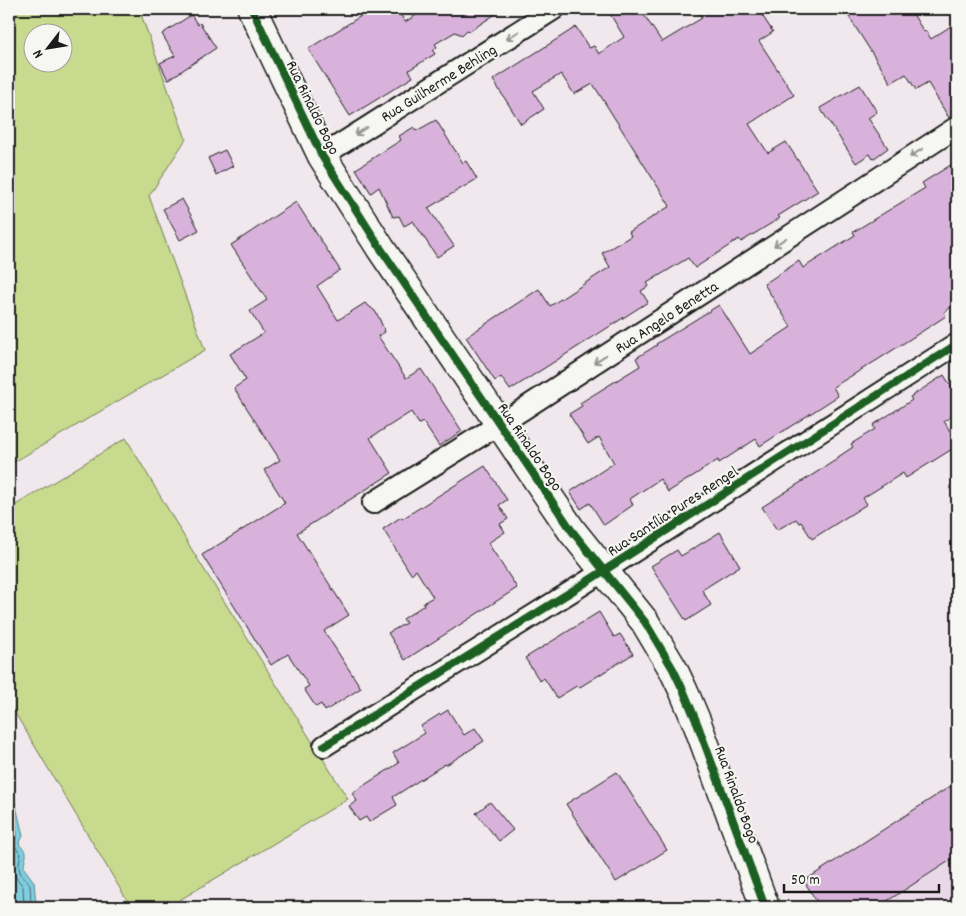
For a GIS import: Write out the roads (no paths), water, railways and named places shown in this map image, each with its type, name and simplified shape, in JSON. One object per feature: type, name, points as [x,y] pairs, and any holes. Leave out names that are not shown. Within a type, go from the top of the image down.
[{"type":"main road","name":"Rua Rinaldo Bogo","points":[[252,9],[322,156],[381,249],[572,531],[645,622],[673,669],[684,692],[764,907]]},
{"type":"street","name":"Rua Guilherme Behling","points":[[322,156],[554,9]]},
{"type":"street","name":"Rua Angelo Benetta","points":[[373,503],[500,424],[957,127]]},
{"type":"street","name":"Rua Santília Pures Rengel","points":[[324,746],[603,571],[957,344]]},
{"type":"water","points":[[9,790],[14,797],[23,836],[19,842],[26,853],[24,868],[34,882],[36,904],[34,907],[12,907],[9,900]]}]
